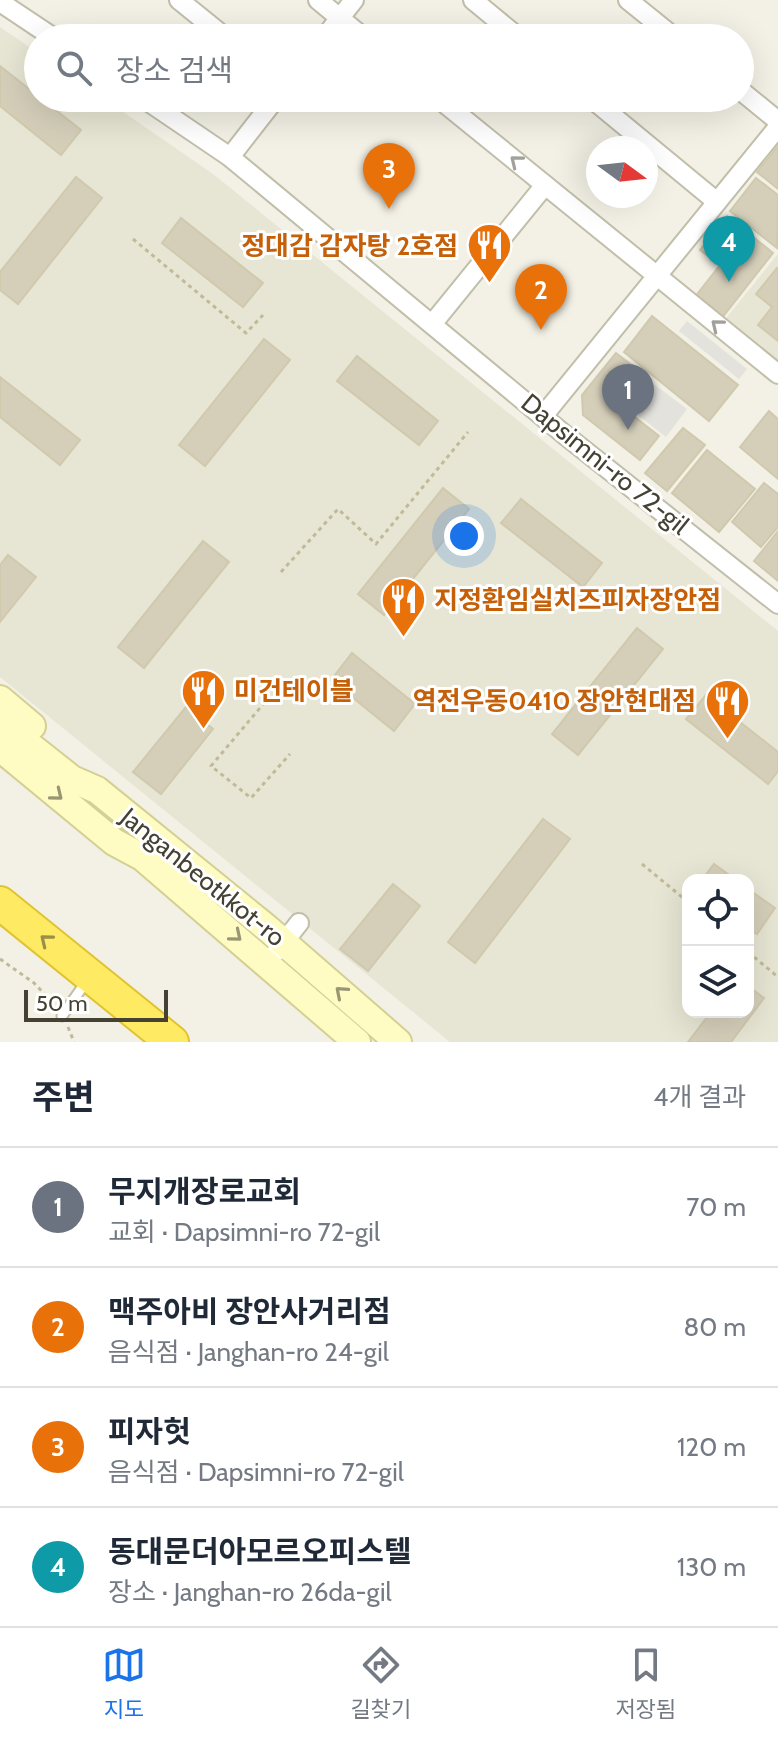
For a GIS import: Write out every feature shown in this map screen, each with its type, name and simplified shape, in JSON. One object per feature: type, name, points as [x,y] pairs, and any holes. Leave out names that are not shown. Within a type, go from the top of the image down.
[{"type":"highway","points":[[0,903],[172,1042]]},
{"type":"street","points":[[179,0],[209,24]]},
{"type":"street","points":[[318,0],[347,24]]},
{"type":"street","points":[[335,24],[354,0]]},
{"type":"street","points":[[473,0],[502,24]]},
{"type":"street","points":[[628,0],[658,24]]},
{"type":"street","points":[[0,2],[33,24]]},
{"type":"street","points":[[543,416],[778,124],[754,103]]},
{"type":"street","name":"Dapsimni-ro 72-gil","points":[[164,112],[230,157],[543,416],[778,604]]},
{"type":"street","points":[[230,157],[265,112]]},
{"type":"street","points":[[455,112],[778,374]]},
{"type":"street","points":[[608,112],[717,202]]},
{"type":"street","points":[[433,323],[545,185]]},
{"type":"street","points":[[0,699],[84,769],[97,790]]},
{"type":"street","name":"Janganbeotkkot-ro","points":[[0,722],[72,779],[97,790],[292,933],[398,1042]]},
{"type":"street","name":"Janganbeotkkot-ro","points":[[0,748],[114,842],[142,857],[357,1042]]},
{"type":"street","points":[[267,964],[292,933]]},
{"type":"lane","points":[[62,1016],[90,976]]},
{"type":"path","points":[[133,239],[246,333],[263,315]]},
{"type":"path","points":[[281,572],[338,509],[376,544],[468,432]]},
{"type":"path","points":[[265,702],[211,766],[251,798],[290,754]]},
{"type":"path","points":[[642,864],[682,897]]},
{"type":"path","points":[[754,957],[778,977]]},
{"type":"path","points":[[0,959],[34,983],[62,1016],[74,1042]]},
{"type":"shaded area","points":[[0,27],[24,43],[24,112],[123,112],[213,174],[778,631],[778,1042],[450,1042],[0,677]]},
{"type":"shaded area","points":[[778,255],[778,365],[724,321]]},
{"type":"shaded area","points":[[687,321],[747,369],[739,379],[679,331]]},
{"type":"shaded area","points":[[655,385],[687,409],[666,437],[634,412]]},
{"type":"building","points":[[0,66],[24,85],[24,112],[58,112],[81,130],[61,155],[0,106]]},
{"type":"building","points":[[778,146],[778,189],[757,172]]},
{"type":"building","points":[[76,177],[102,198],[18,304],[0,290],[0,272]]},
{"type":"building","points":[[756,178],[778,195],[777,248],[730,211]]},
{"type":"building","points":[[727,216],[773,253],[721,319],[694,298],[720,265],[700,250]]},
{"type":"building","points":[[181,218],[263,283],[243,307],[162,243]]},
{"type":"building","points":[[777,268],[778,341],[758,325],[772,307],[756,294]]},
{"type":"building","points":[[652,316],[738,385],[709,421],[624,352]]},
{"type":"building","points":[[264,339],[290,360],[205,466],[179,445]]},
{"type":"building","points":[[616,353],[651,380],[627,411],[659,436],[640,460],[583,415],[582,395]]},
{"type":"building","points":[[357,356],[438,421],[419,445],[337,381]]},
{"type":"building","points":[[0,377],[80,440],[60,465],[0,417]]},
{"type":"building","points":[[769,411],[778,419],[778,479],[740,447]]},
{"type":"building","points":[[683,428],[705,445],[667,491],[645,473]]},
{"type":"building","points":[[707,450],[755,489],[719,532],[672,493]]},
{"type":"building","points":[[764,483],[778,494],[778,527],[761,547],[732,522]]},
{"type":"building","points":[[443,488],[469,509],[384,615],[358,594]]},
{"type":"building","points":[[521,499],[602,563],[583,587],[501,523]]},
{"type":"building","points":[[778,531],[778,581],[754,561]]},
{"type":"building","points":[[203,541],[229,562],[144,668],[118,647]]},
{"type":"building","points":[[8,555],[36,577],[0,622],[0,565]]},
{"type":"building","points":[[637,628],[663,649],[578,755],[552,734]]},
{"type":"building","points":[[352,653],[415,704],[394,731],[331,680]]},
{"type":"building","points":[[706,695],[778,752],[778,771],[768,784],[686,719]]},
{"type":"building","points":[[186,707],[213,729],[161,794],[133,772]]},
{"type":"building","points":[[543,819],[570,839],[475,963],[448,942]]},
{"type":"building","points":[[714,864],[728,874],[706,874]]},
{"type":"building","points":[[393,884],[420,906],[368,971],[340,949]]},
{"type":"building","points":[[754,893],[775,908],[757,934],[754,932]]},
{"type":"building","points":[[754,990],[764,998],[754,1011]]},
{"type":"building","points":[[706,1018],[749,1018],[731,1042],[688,1042]]},
{"type":"place","name":"피자헛","points":[[389,209]]},
{"type":"place","name":"동대문더아모르오피스텔","points":[[729,282]]},
{"type":"place","name":"정대감 감자탕 2호점","points":[[489,285]]},
{"type":"place","name":"맥주아비 장안사거리점","points":[[541,330]]},
{"type":"place","name":"무지개장로교회","points":[[628,430]]},
{"type":"place","name":"지정환임실치즈피자장안점","points":[[403,639]]},
{"type":"place","name":"미건테이블","points":[[203,730]]},
{"type":"place","name":"역전우동0410 장안현대점","points":[[727,740]]}]
